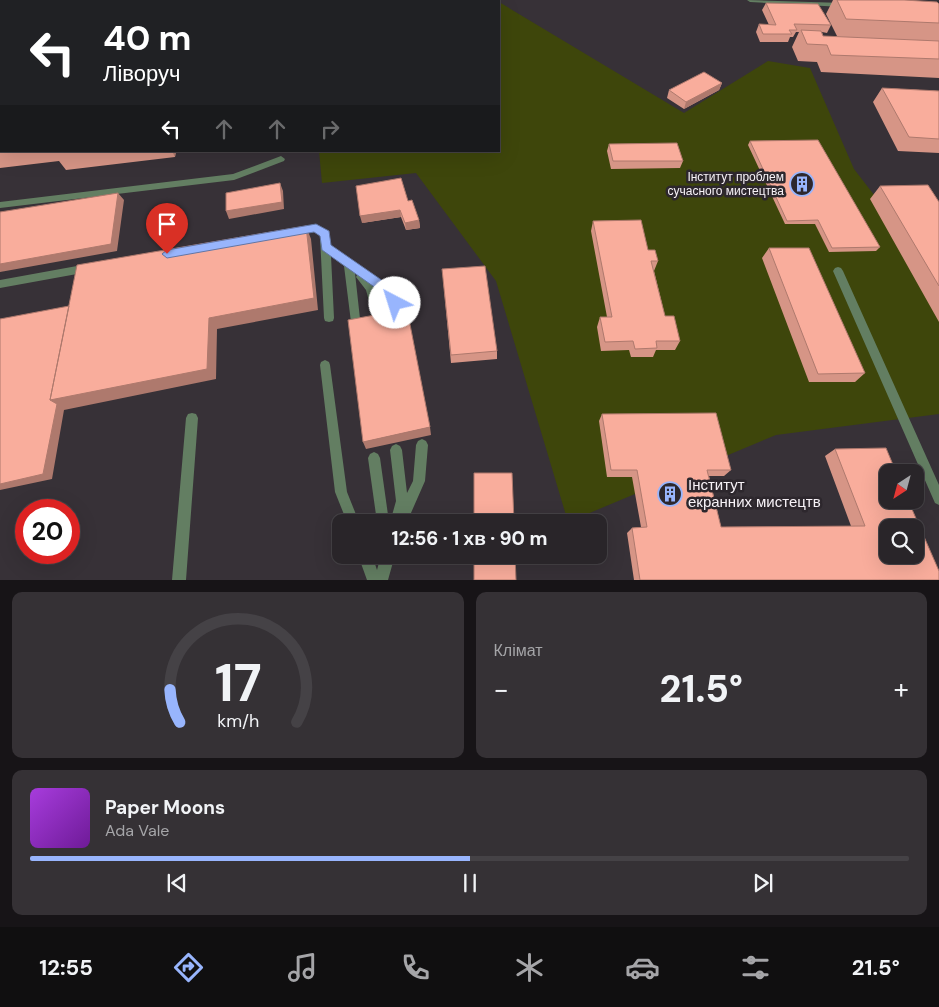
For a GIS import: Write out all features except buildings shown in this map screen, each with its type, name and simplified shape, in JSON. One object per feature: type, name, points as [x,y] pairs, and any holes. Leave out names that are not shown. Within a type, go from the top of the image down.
[{"type":"lane","points":[[750,0],[856,6]]},
{"type":"lane","points":[[0,205],[234,177],[281,159]]},
{"type":"lane","points":[[287,233],[316,228],[325,234],[330,318]]},
{"type":"lane","points":[[326,247],[392,293],[398,313]]},
{"type":"lane","points":[[350,264],[371,288],[378,316]]},
{"type":"lane","points":[[350,264],[355,319]]},
{"type":"lane","points":[[0,284],[96,267]]},
{"type":"lane","points":[[838,271],[939,499]]},
{"type":"lane","points":[[325,365],[341,492],[349,514]]},
{"type":"lane","points":[[179,580],[192,418]]},
{"type":"lane","points":[[405,514],[419,481],[422,445]]},
{"type":"lane","points":[[396,450],[402,501],[398,514]]},
{"type":"lane","points":[[374,458],[381,514]]},
{"type":"lane","points":[[368,564],[374,580]]},
{"type":"lane","points":[[381,580],[385,564]]},
{"type":"green space","points":[[500,3],[684,113],[768,61],[810,68],[854,169],[939,279],[939,414],[776,435],[587,514],[566,514],[496,281],[416,173],[322,183],[319,152],[500,152]]},
{"type":"place","name":"Інститут проблем сучасного мистецтва","points":[[802,184]]},
{"type":"place","name":"Інститут екранних мистецтв","points":[[670,494]]},
{"type":"route","points":[[167,254],[316,228],[325,234],[326,247],[392,293],[395,303]]}]
